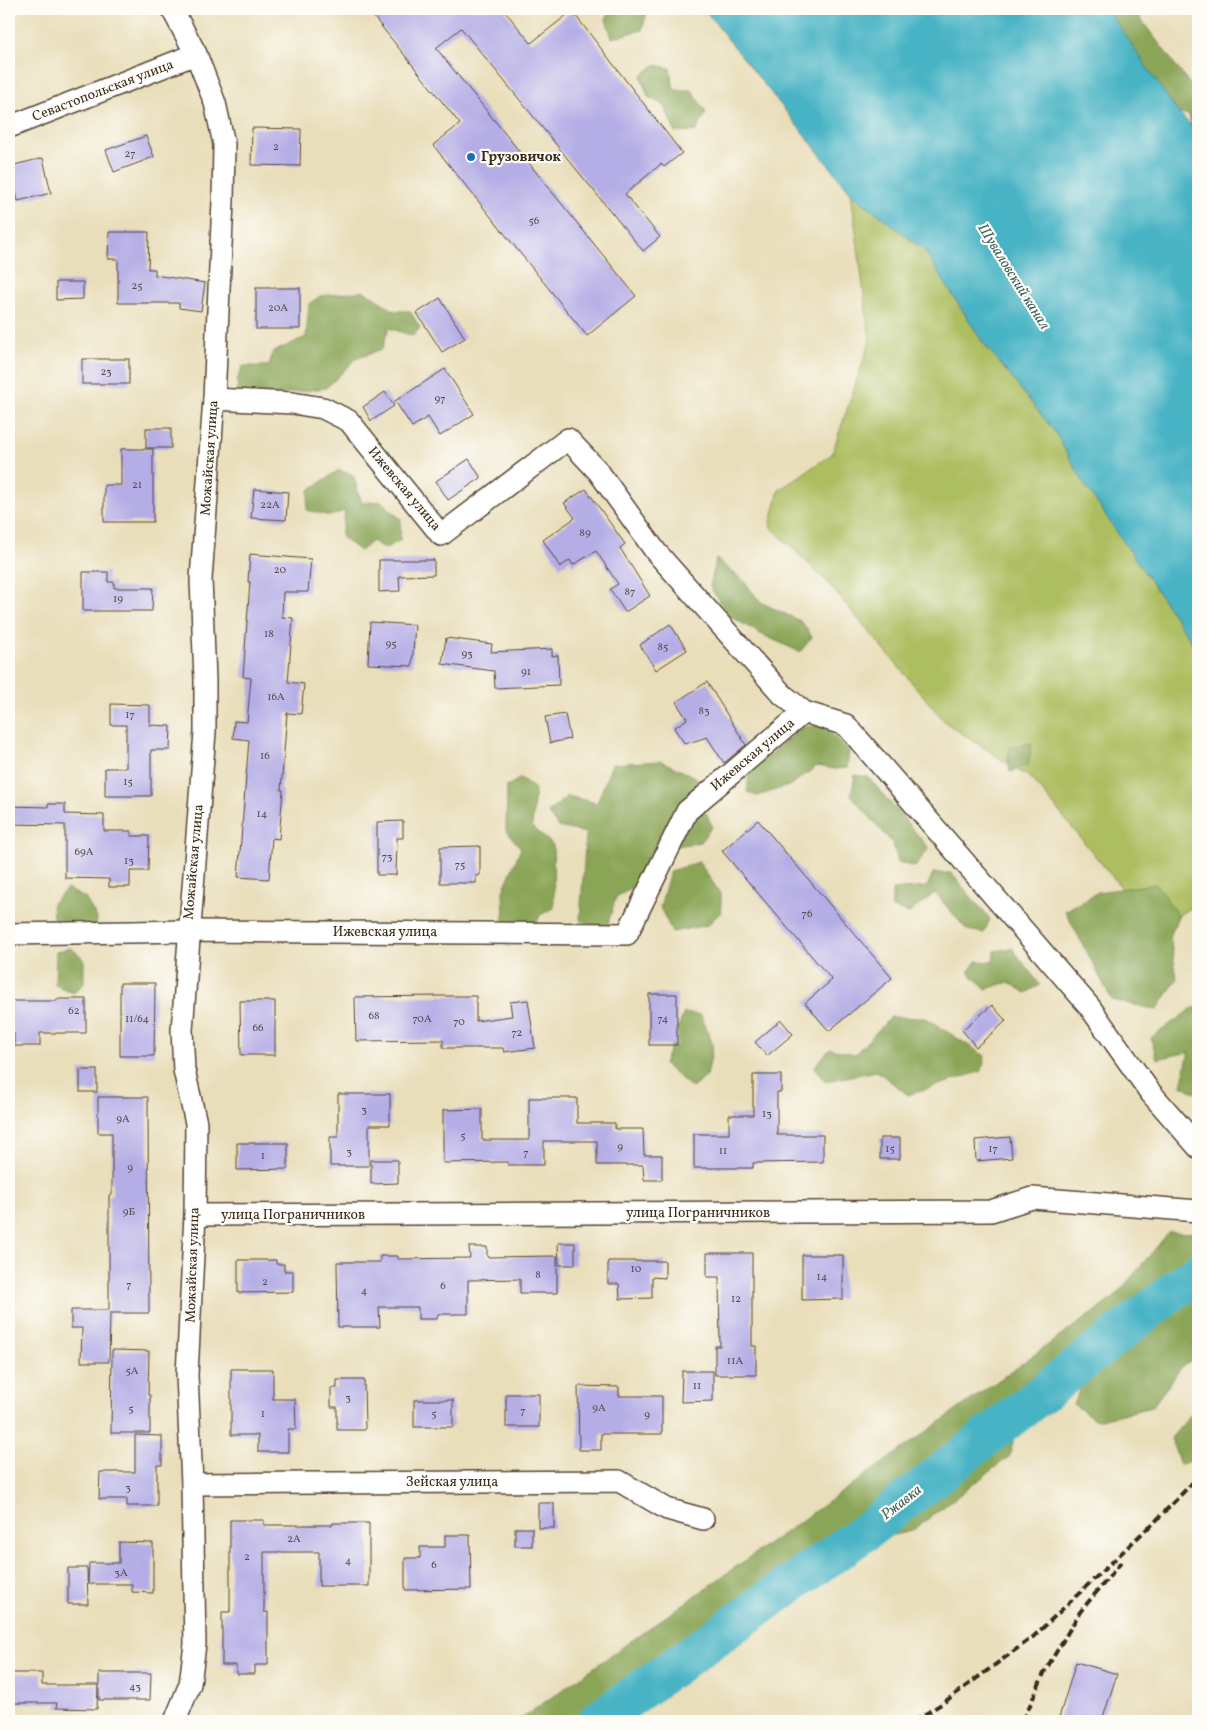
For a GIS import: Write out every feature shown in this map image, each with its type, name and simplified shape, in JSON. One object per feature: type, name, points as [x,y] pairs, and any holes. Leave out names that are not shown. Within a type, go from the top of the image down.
[{"type":"street","name":"Можайская улица","points":[[172,9],[196,54],[215,103],[224,144],[214,399],[200,579],[205,680],[204,732],[182,1030],[184,1070],[196,1124],[192,1299],[187,1375],[192,1484],[195,1644],[190,1684],[175,1721]]},
{"type":"street","name":"Севастопольская улица","points":[[9,127],[196,54]]},
{"type":"street","name":"Ижевская улица","points":[[9,934],[189,931],[627,934],[687,811],[804,712],[782,694],[656,552],[598,471],[568,440],[441,535],[349,422],[322,408],[292,403],[214,399]]},
{"type":"street","points":[[804,712],[846,725],[1089,1006],[1150,1092],[1198,1146]]},
{"type":"street","name":"улица Пограничников","points":[[195,1215],[992,1211],[1032,1198],[1198,1211]]},
{"type":"street","name":"Зейская улица","points":[[192,1484],[619,1481],[667,1509],[703,1519]]},
{"type":"green space","points":[[610,9],[648,9],[642,30],[612,38],[606,19]]},
{"type":"green space","points":[[1100,9],[1133,9],[1198,95],[1198,145],[1194,141],[1189,115],[1165,111]]},
{"type":"green space","points":[[655,65],[670,68],[674,90],[692,90],[706,113],[696,131],[675,132],[664,105],[648,97],[641,76]]},
{"type":"green space","points":[[851,193],[924,250],[982,341],[1055,432],[1085,485],[1198,651],[1198,870],[1190,908],[1156,930],[1033,780],[946,723],[826,581],[770,526],[779,490],[832,454],[870,341]]},
{"type":"green space","points":[[364,291],[395,311],[410,311],[420,328],[413,336],[389,328],[382,349],[356,359],[326,388],[261,397],[238,391],[237,380],[243,366],[269,366],[273,352],[306,337],[309,304],[320,296]]},
{"type":"green space","points":[[339,470],[353,475],[362,503],[381,501],[401,519],[400,540],[385,549],[372,541],[360,551],[341,537],[345,511],[330,516],[307,510],[309,490]]},
{"type":"green space","points":[[716,559],[745,582],[760,602],[802,622],[812,637],[800,652],[761,634],[729,616],[710,587]]},
{"type":"green space","points":[[823,725],[849,751],[847,768],[835,769],[817,766],[791,785],[757,796],[747,792],[749,772],[803,727]]},
{"type":"green space","points":[[1032,743],[1028,765],[1010,772],[1008,756],[1011,747]]},
{"type":"green space","points":[[661,761],[697,778],[692,802],[707,814],[712,827],[700,842],[666,848],[649,878],[616,897],[606,930],[580,920],[586,833],[558,827],[548,813],[567,796],[597,803],[612,764]]},
{"type":"green space","points":[[855,775],[868,777],[929,848],[915,867],[898,862],[893,844],[851,795]]},
{"type":"green space","points":[[521,778],[535,789],[532,827],[553,845],[554,908],[540,915],[534,929],[504,924],[503,891],[521,848],[506,831],[507,786]]},
{"type":"green space","points":[[699,862],[721,895],[721,912],[708,925],[672,932],[660,907],[670,871]]},
{"type":"green space","points":[[933,873],[951,873],[990,919],[984,933],[967,930],[935,893],[909,913],[892,908],[892,890],[927,887]]},
{"type":"green space","points":[[1156,884],[1178,916],[1170,937],[1177,979],[1157,1010],[1112,1000],[1065,911],[1098,892]]},
{"type":"green space","points":[[67,889],[85,898],[97,918],[95,936],[77,939],[53,918],[52,903]]},
{"type":"green space","points":[[71,948],[84,959],[84,983],[74,993],[55,985],[56,952]]},
{"type":"green space","points":[[1012,948],[1040,985],[1026,993],[1009,982],[986,989],[968,972],[977,961],[993,962],[995,951]]},
{"type":"green space","points":[[1198,1007],[1198,1094],[1181,1085],[1189,1052],[1157,1059],[1151,1038],[1191,1009]]},
{"type":"green space","points":[[684,1013],[701,1015],[713,1045],[707,1076],[692,1088],[664,1064]]},
{"type":"green space","points":[[891,1017],[926,1018],[985,1056],[982,1071],[908,1095],[877,1071],[825,1081],[814,1067],[830,1049],[855,1054]]},
{"type":"green space","points":[[1169,1232],[1198,1233],[1198,1284],[1018,1415],[1010,1456],[912,1531],[846,1545],[597,1721],[518,1721],[1115,1297]]},
{"type":"green space","points":[[1198,1291],[1198,1358],[1184,1364],[1152,1407],[1096,1420],[1073,1404],[1087,1375]]},
{"type":"green space","points":[[1198,1406],[1198,1457],[1180,1465],[1171,1438]]},
{"type":"water","name":"Шуваловский канал","points":[[704,9],[1107,9],[1177,111],[1198,133],[1198,651],[1085,485],[1055,432],[982,341],[924,250],[851,193]]},
{"type":"building","points":[[383,9],[503,9],[531,43],[572,11],[682,153],[664,167],[661,164],[625,194],[660,237],[643,251],[461,28],[436,48],[636,296],[587,336],[433,145],[460,124],[373,16]]},
{"type":"building","points":[[252,128],[301,129],[300,166],[251,165]]},
{"type":"building","points":[[146,136],[154,157],[114,172],[106,150]]},
{"type":"building","points":[[43,158],[51,193],[18,201],[10,166]]},
{"type":"building","points":[[109,232],[149,232],[148,269],[155,269],[155,275],[205,283],[201,311],[179,308],[179,303],[118,303],[118,259],[108,259]]},
{"type":"building","points":[[56,282],[83,282],[83,299],[56,300]]},
{"type":"building","points":[[256,288],[300,288],[300,329],[256,329]]},
{"type":"building","points":[[440,298],[465,338],[442,352],[417,313]]},
{"type":"building","points":[[82,359],[129,359],[129,384],[82,384]]},
{"type":"building","points":[[445,369],[474,414],[440,436],[428,417],[412,427],[395,401]]},
{"type":"building","points":[[385,392],[394,406],[371,421],[363,407]]},
{"type":"building","points":[[146,428],[171,428],[171,448],[146,448]]},
{"type":"building","points":[[121,449],[153,449],[153,522],[104,522],[104,485],[121,485]]},
{"type":"building","points":[[469,459],[481,478],[448,500],[436,481]]},
{"type":"building","points":[[254,489],[288,492],[286,520],[251,518]]},
{"type":"building","points":[[586,489],[625,544],[620,548],[650,596],[625,612],[610,589],[618,584],[596,551],[573,565],[570,560],[560,567],[543,540],[575,518],[564,503]]},
{"type":"building","points":[[250,554],[311,559],[308,592],[283,592],[282,617],[293,618],[288,682],[304,684],[301,714],[287,713],[279,839],[272,838],[269,879],[238,877],[249,740],[233,738],[234,721],[247,722],[251,678],[243,677],[250,582],[248,582]]},
{"type":"building","points":[[379,560],[434,560],[434,575],[399,576],[400,591],[379,592]]},
{"type":"building","points":[[83,572],[108,572],[108,582],[114,582],[114,588],[153,588],[152,611],[83,611]]},
{"type":"building","points":[[370,622],[415,625],[412,666],[368,664]]},
{"type":"building","points":[[670,624],[687,650],[656,670],[640,645]]},
{"type":"building","points":[[446,638],[492,644],[491,652],[552,649],[552,656],[558,655],[559,685],[495,688],[494,671],[442,664]]},
{"type":"building","points":[[707,682],[746,745],[724,763],[707,737],[685,744],[674,728],[687,719],[676,702]]},
{"type":"building","points":[[111,704],[150,705],[150,725],[171,726],[170,750],[151,750],[151,796],[105,796],[105,768],[126,768],[126,725],[111,725]]},
{"type":"building","points":[[565,714],[570,739],[550,743],[545,717]]},
{"type":"building","points":[[48,804],[65,804],[65,814],[104,815],[104,831],[131,831],[131,836],[149,836],[148,871],[130,871],[130,887],[109,887],[109,879],[65,878],[65,825],[9,824],[9,806],[48,807]]},
{"type":"building","points":[[758,820],[892,978],[829,1031],[805,1003],[832,980],[722,851]]},
{"type":"building","points":[[403,821],[403,838],[397,838],[396,875],[377,875],[377,822]]},
{"type":"building","points":[[480,846],[480,875],[476,876],[476,883],[440,883],[440,847]]},
{"type":"building","points":[[120,983],[155,983],[154,1056],[120,1056]]},
{"type":"building","points":[[649,994],[677,994],[677,1045],[649,1045]]},
{"type":"building","points":[[476,996],[476,1021],[512,1016],[510,1002],[528,1000],[535,1048],[504,1052],[503,1048],[443,1048],[443,1040],[356,1041],[355,997]]},
{"type":"building","points":[[57,999],[86,999],[86,1033],[40,1033],[40,1046],[14,1046],[14,1033],[9,1033],[9,1001],[57,1001]]},
{"type":"building","points":[[240,1001],[275,1001],[275,1055],[241,1055]]},
{"type":"building","points":[[992,1005],[1006,1021],[976,1047],[962,1030]]},
{"type":"building","points":[[781,1020],[793,1034],[767,1056],[755,1042]]},
{"type":"building","points":[[80,1070],[97,1070],[97,1092],[80,1092]]},
{"type":"building","points":[[753,1075],[781,1075],[781,1092],[777,1092],[777,1135],[823,1135],[823,1162],[753,1163],[753,1168],[694,1168],[694,1134],[729,1134],[729,1115],[753,1115]]},
{"type":"building","points":[[338,1094],[390,1094],[390,1125],[369,1125],[369,1166],[330,1166],[330,1137],[338,1137]]},
{"type":"building","points":[[98,1097],[148,1097],[149,1313],[110,1313],[109,1362],[81,1362],[82,1328],[71,1328],[71,1310],[109,1310],[109,1195],[112,1195],[112,1133],[98,1133]]},
{"type":"building","points":[[529,1098],[577,1098],[577,1123],[615,1123],[615,1129],[643,1129],[644,1155],[662,1155],[662,1180],[644,1180],[643,1165],[597,1165],[597,1141],[544,1141],[544,1165],[508,1165],[508,1162],[443,1163],[443,1110],[482,1109],[482,1140],[529,1140]]},
{"type":"building","points":[[1010,1137],[1012,1158],[976,1161],[975,1140]]},
{"type":"building","points":[[880,1138],[900,1138],[900,1159],[880,1159]]},
{"type":"building","points":[[237,1143],[288,1143],[288,1169],[237,1170]]},
{"type":"building","points":[[371,1160],[398,1160],[398,1183],[371,1184]]},
{"type":"building","points":[[558,1243],[575,1243],[575,1265],[559,1265]]},
{"type":"building","points":[[469,1247],[487,1247],[487,1257],[557,1256],[557,1293],[520,1293],[520,1279],[468,1280],[468,1314],[438,1314],[437,1319],[418,1319],[418,1307],[379,1307],[380,1327],[338,1327],[337,1262],[380,1262],[380,1256],[398,1256],[398,1259],[470,1258]]},
{"type":"building","points":[[707,1253],[752,1253],[752,1346],[756,1346],[756,1375],[715,1375],[715,1346],[720,1346],[719,1277],[707,1277]]},
{"type":"building","points":[[802,1255],[843,1255],[843,1299],[802,1300]]},
{"type":"building","points":[[238,1260],[276,1260],[276,1264],[284,1264],[284,1271],[293,1271],[293,1292],[238,1293]]},
{"type":"building","points":[[608,1261],[665,1261],[665,1278],[652,1277],[652,1298],[620,1299],[619,1284],[608,1284]]},
{"type":"building","points":[[112,1350],[149,1351],[148,1395],[150,1395],[150,1433],[111,1433]]},
{"type":"building","points":[[231,1369],[273,1369],[273,1399],[295,1399],[296,1429],[288,1429],[288,1452],[258,1452],[258,1435],[231,1435]]},
{"type":"building","points":[[682,1371],[713,1371],[713,1401],[681,1402]]},
{"type":"building","points":[[337,1380],[364,1380],[365,1430],[337,1430],[337,1407],[331,1407],[331,1388],[337,1388]]},
{"type":"building","points":[[578,1386],[619,1387],[619,1396],[662,1396],[662,1434],[601,1434],[601,1450],[579,1450]]},
{"type":"building","points":[[506,1394],[539,1394],[539,1427],[506,1427]]},
{"type":"building","points":[[414,1400],[453,1400],[453,1427],[414,1427]]},
{"type":"building","points":[[135,1435],[162,1436],[162,1465],[157,1465],[157,1506],[127,1506],[127,1499],[99,1499],[100,1472],[135,1472]]},
{"type":"building","points":[[538,1503],[554,1503],[554,1528],[538,1528]]},
{"type":"building","points":[[230,1520],[264,1520],[264,1525],[369,1523],[369,1586],[319,1586],[319,1552],[264,1552],[264,1612],[268,1612],[268,1665],[255,1665],[255,1674],[236,1674],[236,1665],[222,1665],[222,1612],[230,1612]]},
{"type":"building","points":[[515,1528],[532,1528],[532,1546],[515,1546]]},
{"type":"building","points":[[445,1535],[470,1535],[471,1589],[405,1590],[405,1558],[420,1558],[420,1547],[445,1547]]},
{"type":"building","points":[[119,1542],[153,1543],[153,1593],[132,1592],[132,1584],[88,1584],[89,1563],[119,1563]]},
{"type":"building","points":[[68,1568],[87,1568],[88,1604],[68,1604]]},
{"type":"building","points":[[1076,1662],[1117,1674],[1102,1721],[1058,1721]]},
{"type":"building","points":[[9,1673],[42,1673],[42,1685],[98,1685],[97,1709],[56,1708],[57,1703],[9,1703]]},
{"type":"building","points":[[99,1673],[151,1673],[150,1700],[99,1700]]},
{"type":"waterway","name":"Ржавка","points":[[597,1721],[865,1532],[1198,1272]]},
{"type":"railway","points":[[1147,1530],[1198,1477]]},
{"type":"railway","points":[[914,1721],[943,1703],[1033,1637],[1151,1525]]},
{"type":"railway","points":[[1023,1721],[1045,1671],[1080,1612],[1124,1559]]},
{"type":"place","name":"Грузовичок","points":[[471,157]]}]
